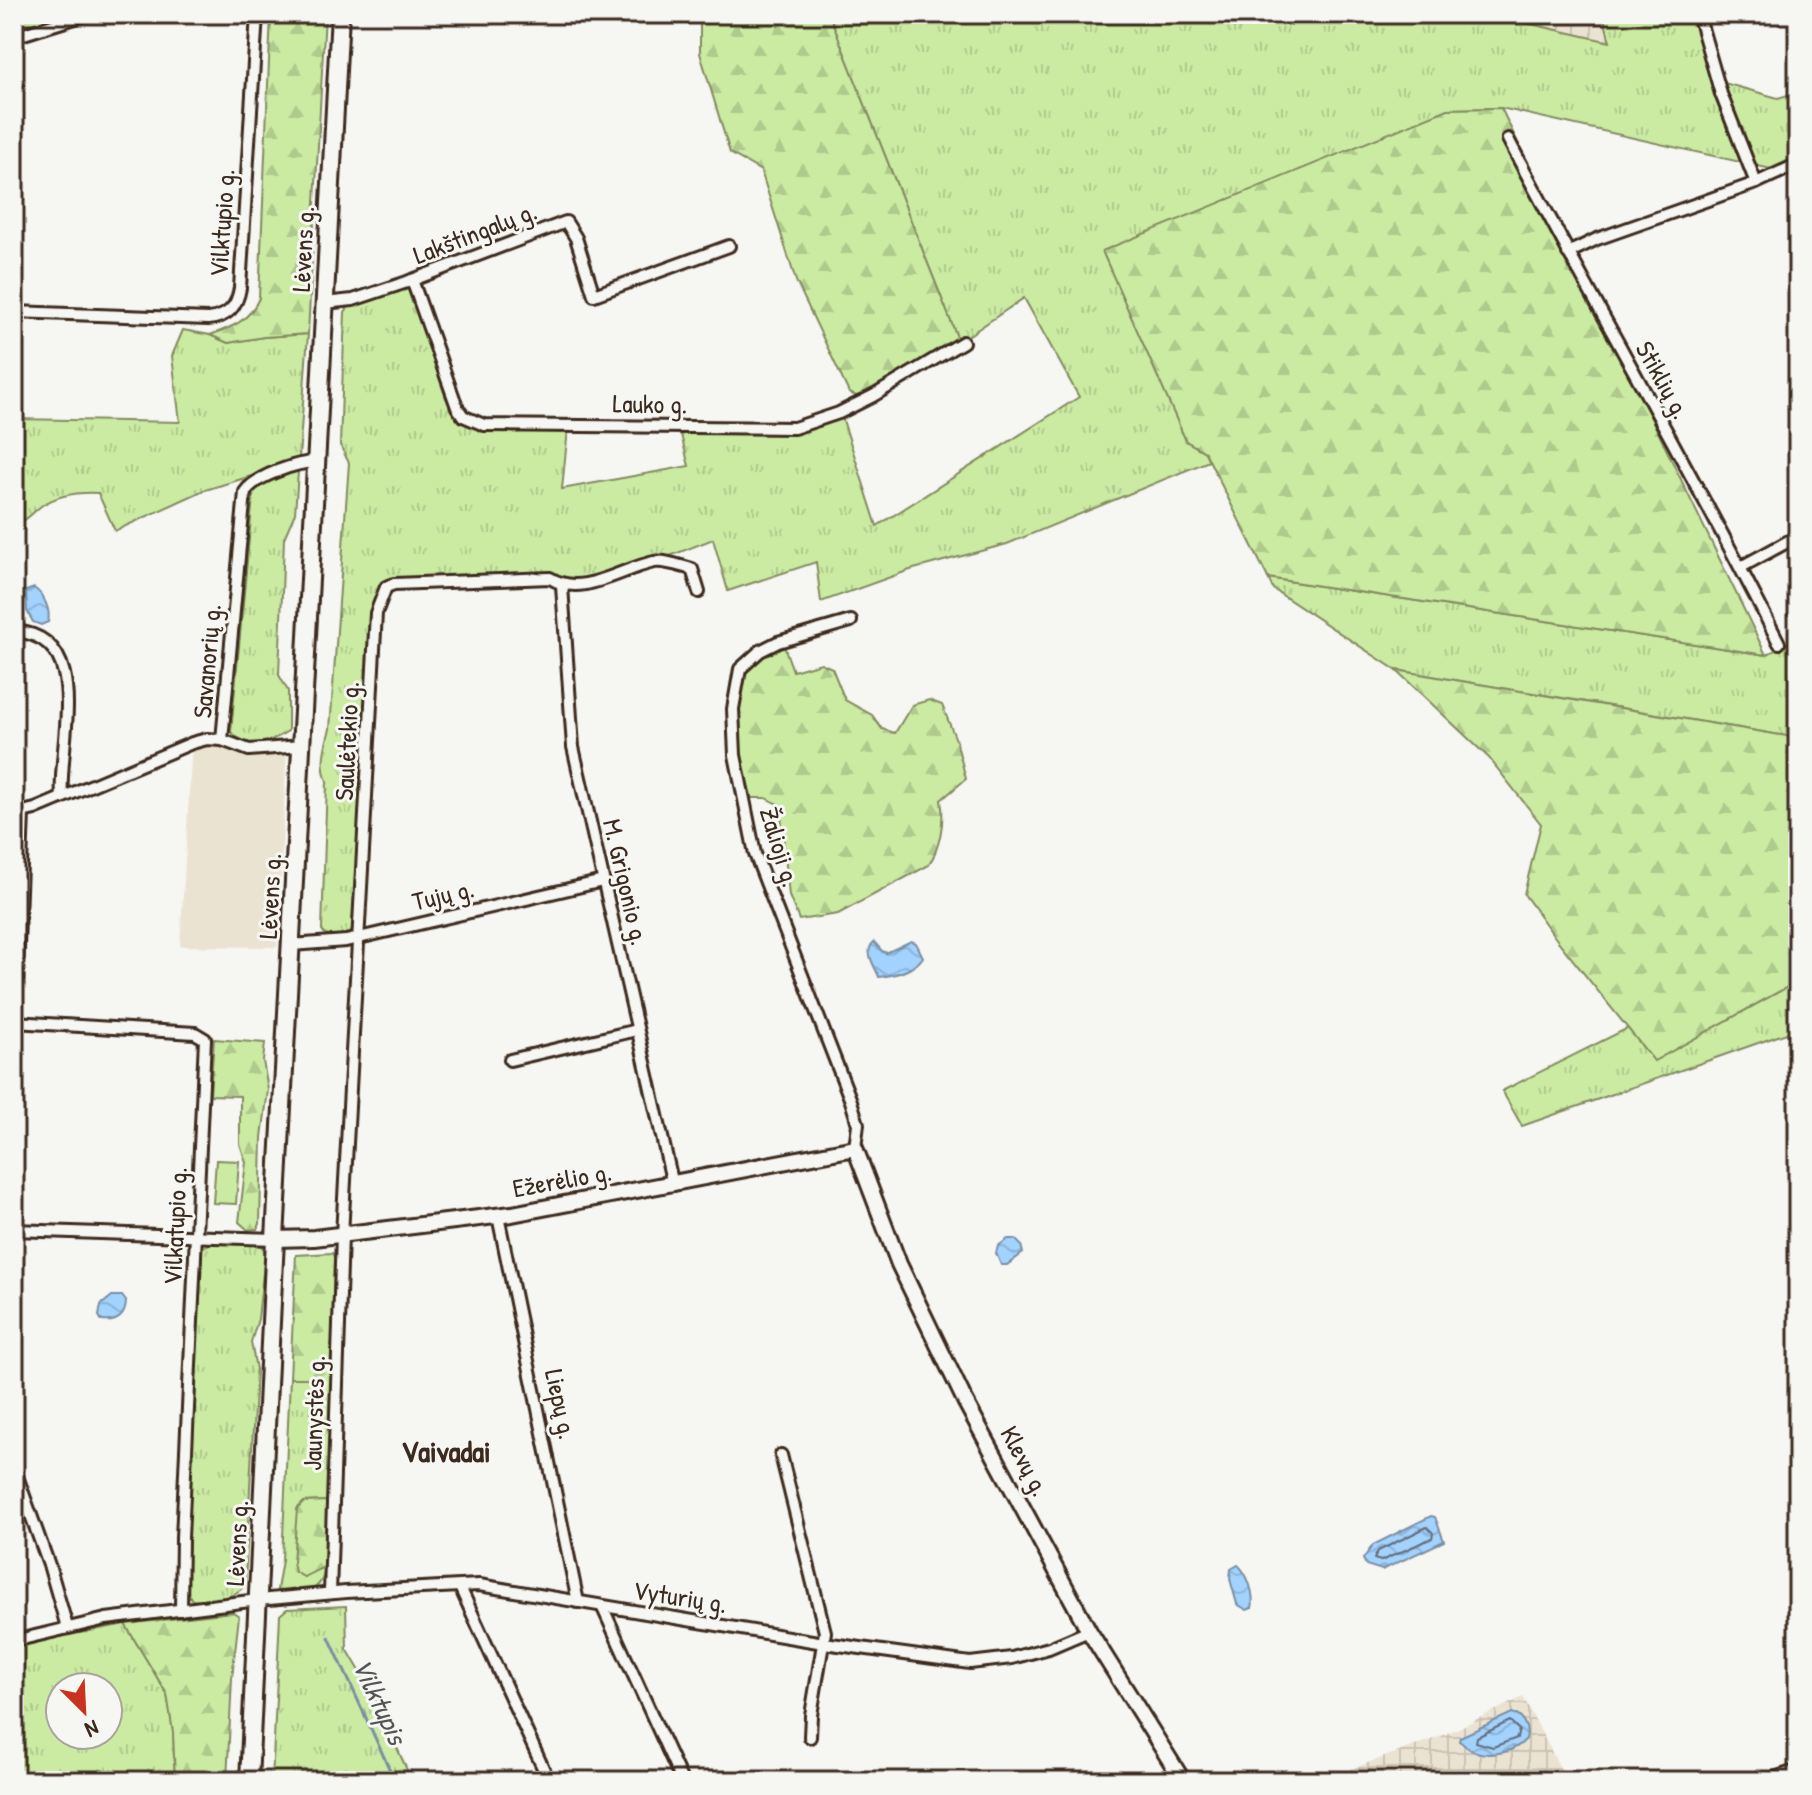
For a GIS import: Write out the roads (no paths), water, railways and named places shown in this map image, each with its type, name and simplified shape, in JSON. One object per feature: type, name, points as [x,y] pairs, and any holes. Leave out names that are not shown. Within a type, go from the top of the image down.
[{"type":"main road","name":"Lėvens g.","points":[[249,1781],[340,14]]},
{"type":"main road","name":"Ežerėlio g.","points":[[275,1239],[342,1235],[498,1216],[855,1148]]},
{"type":"main road","name":"Klevų g.","points":[[855,1148],[899,1264],[965,1401],[1089,1631],[1183,1781]]},
{"type":"street","points":[[14,37],[88,14]]},
{"type":"street","name":"Vilktupio g.","points":[[14,312],[208,319],[226,314],[234,308],[240,288],[257,14]]},
{"type":"street","points":[[1698,14],[1721,94],[1756,183]]},
{"type":"street","name":"Stiklių g.","points":[[1508,139],[1741,567],[1779,643]]},
{"type":"street","points":[[1568,253],[1597,239],[1756,183],[1798,164]]},
{"type":"street","name":"Lakštingalų g.","points":[[324,303],[353,300],[566,222],[576,238],[594,295],[729,246]]},
{"type":"street","name":"Lauko g.","points":[[412,280],[457,407],[463,416],[484,425],[794,428],[839,413],[873,396],[963,342]]},
{"type":"street","name":"Savanorių g.","points":[[18,814],[192,743],[207,739],[222,740],[245,492],[256,481],[300,464],[316,462]]},
{"type":"street","points":[[1741,567],[1798,536]]},
{"type":"street","name":"Saulėtekio g.","points":[[342,1235],[376,613],[386,587],[394,584],[550,578],[562,586],[585,584],[657,561],[692,569],[699,592]]},
{"type":"street","name":"M. Grigonio g.","points":[[562,586],[573,747],[673,1185]]},
{"type":"street","name":"Žalioji g.","points":[[851,621],[778,642],[760,651],[740,669],[733,709],[735,755],[750,835],[851,1101],[858,1124],[855,1148]]},
{"type":"street","points":[[14,631],[44,640],[60,657],[68,684],[62,798]]},
{"type":"street","points":[[222,740],[249,750],[301,746]]},
{"type":"street","points":[[15,1022],[18,814]]},
{"type":"street","name":"Tujų g.","points":[[291,945],[358,938],[603,881]]},
{"type":"street","name":"Vilkatupio g.","points":[[15,1022],[203,1035],[206,1057],[181,1610]]},
{"type":"street","points":[[510,1060],[637,1030]]},
{"type":"street","name":"Liepų g.","points":[[498,1216],[578,1602]]},
{"type":"street","points":[[14,1230],[275,1239]]},
{"type":"street","name":"Jaunystės g.","points":[[330,1593],[342,1235]]},
{"type":"street","points":[[781,1455],[825,1632],[810,1737]]},
{"type":"street","points":[[14,1468],[50,1568],[67,1627]]},
{"type":"street","name":"Vyturių g.","points":[[14,1641],[106,1619],[258,1600],[479,1585],[824,1643],[970,1663],[1024,1655],[1089,1631]]},
{"type":"street","points":[[460,1587],[549,1781]]},
{"type":"street","points":[[602,1606],[682,1781]]},
{"type":"street","points":[[1765,1781],[1798,1770]]},
{"type":"water","points":[[34,588],[48,608],[48,622],[41,625],[33,622],[27,611],[26,591]]},
{"type":"water","points":[[911,941],[916,943],[923,957],[919,962],[904,972],[879,977],[870,954],[874,942],[886,953]]},
{"type":"water","points":[[1008,1239],[1015,1239],[1023,1253],[1007,1265],[1001,1265],[996,1253],[998,1246]]},
{"type":"water","points":[[112,1296],[122,1296],[126,1301],[124,1311],[116,1320],[102,1321],[99,1316],[101,1305]]},
{"type":"water","points":[[1431,1516],[1435,1517],[1444,1541],[1382,1570],[1366,1565],[1363,1559],[1373,1545]]},
{"type":"water","points":[[1238,1565],[1252,1591],[1252,1608],[1247,1610],[1237,1604],[1230,1579],[1231,1569]]},
{"type":"water","points":[[1512,1713],[1522,1720],[1527,1731],[1526,1739],[1516,1747],[1489,1754],[1472,1750],[1459,1741],[1460,1737]]},
{"type":"waterway","name":"Vilktupis","points":[[329,1637],[395,1781]]},
{"type":"district","name":"Vaivadai","points":[[446,1452]]}]
